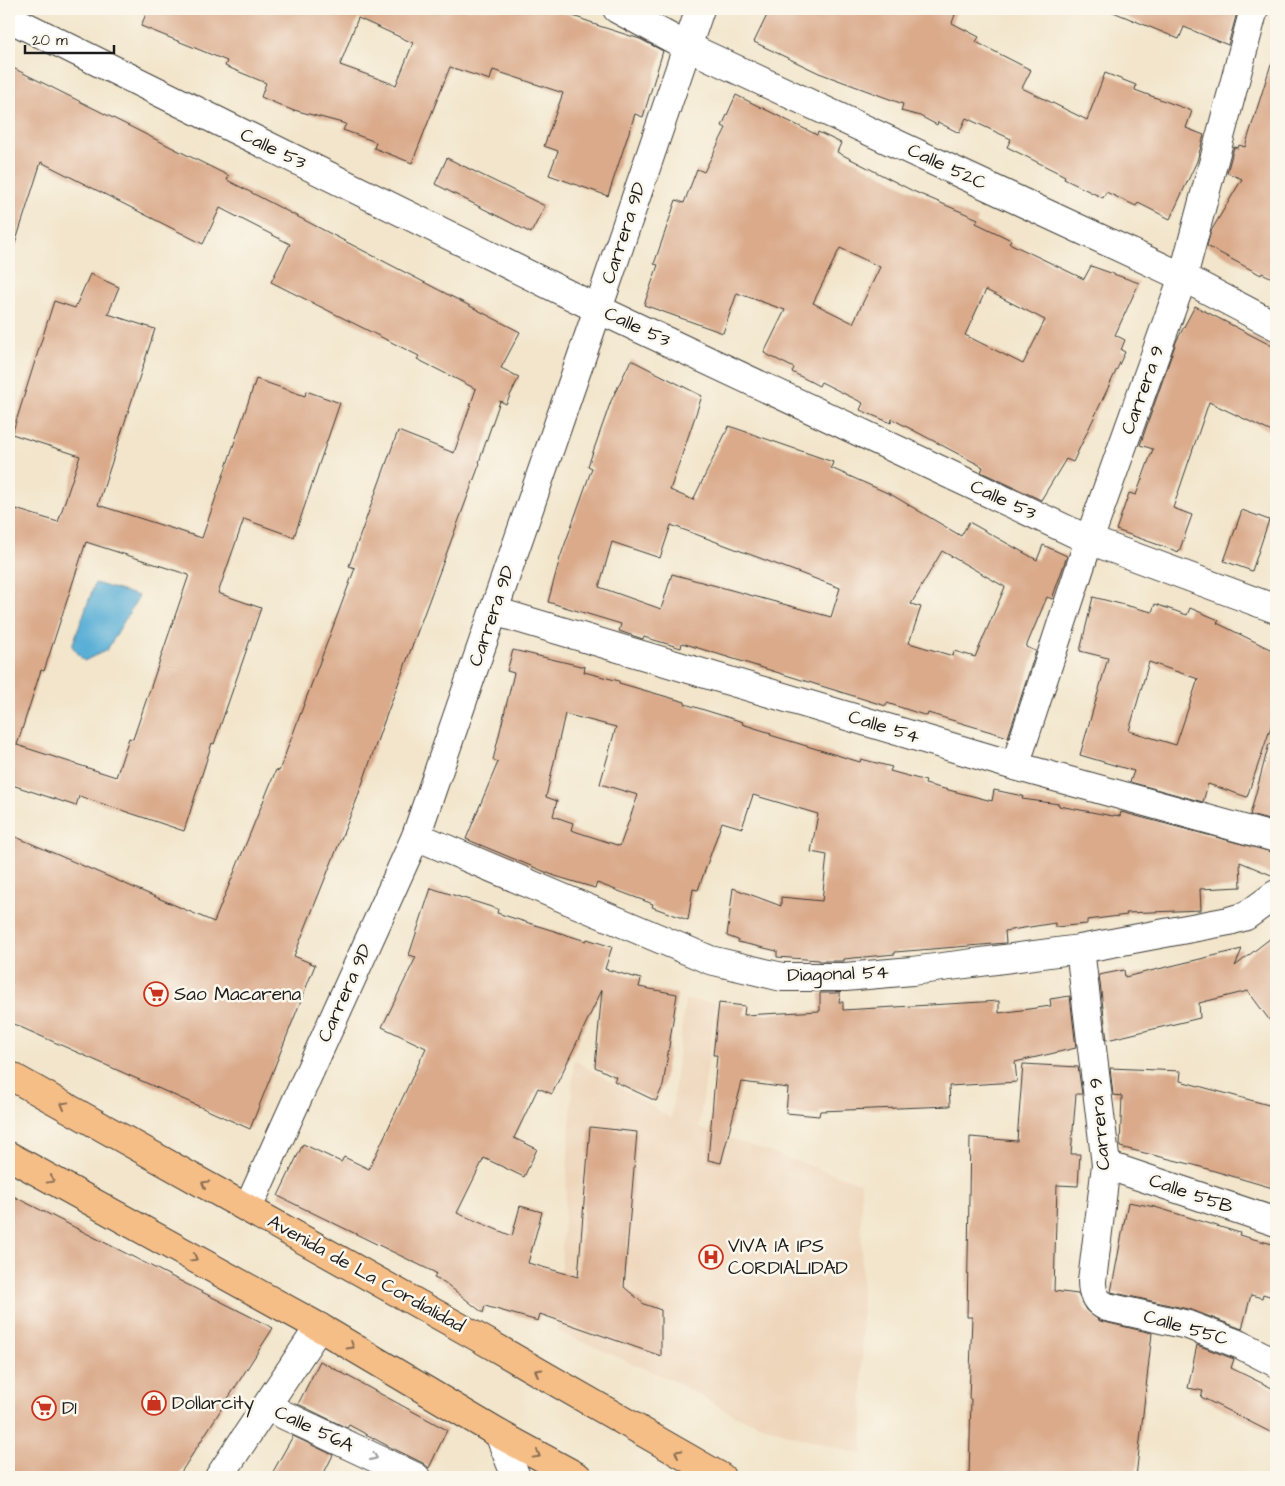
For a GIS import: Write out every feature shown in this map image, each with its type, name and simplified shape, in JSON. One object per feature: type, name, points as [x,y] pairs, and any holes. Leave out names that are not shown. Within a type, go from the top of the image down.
[{"type":"main road","name":"Avenida de La Cordialidad","points":[[9,1075],[248,1208],[721,1477]]},
{"type":"main road","points":[[9,1156],[319,1327],[499,1434],[578,1477]]},
{"type":"street","name":"Calle 52C","points":[[616,9],[686,46],[1183,277],[1276,326]]},
{"type":"street","name":"Carrera 9D","points":[[248,1208],[416,836],[700,9]]},
{"type":"street","name":"Carrera 9","points":[[1015,766],[1089,540],[1183,277],[1254,9]]},
{"type":"street","name":"Calle 53","points":[[9,18],[598,309],[1089,540],[1276,609]]},
{"type":"street","name":"Calle 54","points":[[494,611],[1015,766],[1276,838]]},
{"type":"street","name":"Diagonal 54","points":[[416,836],[710,960],[782,977],[845,977],[904,972],[1080,950],[1229,921],[1246,916],[1276,894]]},
{"type":"street","name":"Carrera 9","points":[[1080,950],[1106,1165],[1092,1281],[1095,1298]]},
{"type":"street","name":"Calle 55B","points":[[1106,1165],[1276,1222]]},
{"type":"street","name":"Calle 55C","points":[[1095,1298],[1099,1304],[1107,1307],[1188,1325],[1241,1345],[1276,1363]]},
{"type":"street","points":[[218,1477],[267,1407],[319,1327]]},
{"type":"street","name":"Calle 56A","points":[[267,1407],[416,1477]]},
{"type":"street","points":[[499,1434],[516,1477]]},
{"type":"shaded area","name":"VIVA 1A IPS CORDIALIDAD","points":[[685,1000],[716,1003],[699,1128],[861,1183],[863,1455],[787,1434],[734,1415],[674,1381],[557,1331],[574,1060],[671,1118]]},
{"type":"water","points":[[95,583],[139,596],[107,650],[84,661],[72,646]]},
{"type":"building","points":[[148,9],[553,9],[640,39],[663,51],[643,117],[635,114],[608,196],[549,175],[558,151],[544,146],[563,93],[493,70],[490,80],[450,67],[412,163],[374,148],[376,142],[343,130],[346,124],[294,111],[261,97],[266,83],[225,66],[227,61],[141,26]],"holes":[[[358,18],[413,43],[396,85],[340,65]]]},
{"type":"building","points":[[770,9],[957,9],[952,23],[979,37],[976,42],[1031,70],[1022,88],[1087,120],[1105,73],[1136,85],[1135,90],[1192,111],[1186,128],[1204,135],[1197,161],[1170,219],[1138,203],[1136,206],[1106,192],[1103,198],[1064,179],[1065,176],[1007,147],[1011,139],[966,118],[959,133],[938,122],[937,125],[920,116],[901,111],[903,104],[819,73],[754,42]]},
{"type":"building","points":[[1106,9],[1238,9],[1228,45],[1184,27],[1179,39]]},
{"type":"building","points":[[1271,64],[1276,65],[1276,280],[1262,273],[1261,275],[1207,246],[1211,231],[1242,179],[1227,173],[1234,147],[1238,148],[1239,145],[1245,147]]},
{"type":"building","points":[[9,66],[229,176],[227,180],[520,332],[501,368],[519,377],[506,404],[500,401],[480,463],[357,799],[294,956],[315,965],[250,1129],[9,1022],[9,834],[214,922],[276,770],[279,771],[355,568],[349,566],[398,431],[454,453],[476,389],[417,359],[419,356],[271,282],[290,244],[220,208],[203,244],[41,162],[14,247],[9,246]]},
{"type":"building","points":[[736,95],[817,135],[818,132],[841,143],[837,152],[913,191],[978,219],[976,223],[1011,240],[1009,243],[1084,279],[1091,266],[1139,283],[1115,335],[1125,340],[1121,350],[1125,352],[1073,462],[1066,459],[1041,500],[981,472],[983,467],[892,419],[891,423],[860,410],[863,403],[821,382],[819,386],[792,372],[794,368],[764,353],[785,310],[737,293],[723,333],[644,305],[658,265],[654,264],[676,200],[684,203],[697,169],[704,172],[726,128],[722,126]],"holes":[[[840,248],[880,267],[853,323],[813,303]],[[986,290],[1045,320],[1023,364],[965,335]]]},
{"type":"building","points":[[447,158],[545,206],[531,233],[435,184]]},
{"type":"building","points":[[90,274],[119,287],[108,314],[155,329],[98,505],[202,538],[256,379],[305,396],[306,391],[340,403],[294,537],[244,519],[218,593],[261,608],[214,744],[212,743],[184,831],[79,796],[76,806],[9,784],[9,507],[58,522],[80,456],[12,434],[54,301],[75,308]],"holes":[[[86,542],[189,575],[133,739],[129,738],[116,777],[17,745],[41,670],[44,671]]]},
{"type":"building","points":[[1195,306],[1276,348],[1276,434],[1209,402],[1173,508],[1192,515],[1179,552],[1116,530],[1129,493],[1136,495],[1153,449],[1140,445],[1176,342]]},
{"type":"building","points":[[631,360],[702,396],[670,490],[693,500],[729,426],[833,462],[831,468],[892,495],[961,536],[969,522],[1037,560],[1043,545],[1067,556],[1052,599],[1047,597],[1026,647],[1036,651],[1008,737],[928,713],[927,716],[887,703],[886,706],[682,643],[681,648],[644,637],[643,639],[619,631],[621,624],[548,602],[560,558],[592,468],[588,466],[611,401]],"holes":[[[671,525],[840,588],[831,617],[672,574],[661,609],[599,587],[612,542],[660,558]],[[942,551],[1005,587],[975,657],[954,651],[953,656],[909,643],[921,607],[911,604]]]},
{"type":"building","points":[[1242,510],[1269,520],[1252,571],[1224,561]]},
{"type":"building","points":[[1093,597],[1152,612],[1155,604],[1187,615],[1190,608],[1219,620],[1217,623],[1276,652],[1276,712],[1247,797],[1208,784],[1203,802],[1130,782],[1134,771],[1080,755],[1108,658],[1080,651]],"holes":[[[1149,662],[1198,679],[1176,745],[1129,731]]]},
{"type":"building","points":[[513,650],[585,667],[584,672],[685,702],[685,704],[743,722],[742,724],[771,733],[770,735],[860,762],[861,759],[892,767],[890,771],[926,781],[925,784],[992,801],[994,790],[1023,796],[1022,799],[1059,804],[1059,806],[1113,816],[1120,816],[1121,812],[1276,853],[1276,877],[1240,862],[1241,887],[1200,889],[1201,910],[1126,913],[1127,915],[1087,920],[1087,924],[1055,927],[1055,923],[1005,931],[1006,943],[895,952],[895,954],[844,959],[844,961],[777,957],[777,951],[738,942],[738,940],[727,936],[733,888],[781,906],[781,897],[822,901],[827,855],[811,852],[818,814],[753,795],[742,828],[722,822],[698,890],[693,889],[688,920],[652,907],[653,904],[597,883],[595,888],[555,876],[466,839],[498,762],[493,760],[514,673],[507,671]],"holes":[[[565,714],[616,727],[600,784],[638,795],[620,846],[571,830],[573,823],[553,816],[557,801],[546,797]]]},
{"type":"building","points":[[1269,744],[1276,745],[1276,822],[1250,815]]},
{"type":"building","points":[[431,888],[498,909],[497,913],[586,941],[587,939],[612,947],[605,969],[641,979],[639,987],[677,994],[663,1086],[656,1101],[614,1081],[616,1077],[595,1067],[602,990],[552,1094],[538,1088],[514,1138],[537,1149],[524,1177],[484,1158],[457,1213],[512,1236],[520,1206],[542,1212],[528,1263],[578,1277],[590,1127],[637,1132],[624,1287],[644,1304],[661,1310],[661,1356],[540,1314],[538,1321],[485,1306],[483,1313],[444,1282],[434,1278],[436,1273],[278,1196],[303,1144],[341,1162],[344,1157],[369,1169],[426,1048],[382,1027],[416,957],[409,955]]},
{"type":"building","points":[[1276,934],[1276,1029],[1248,991],[1199,1003],[1200,1018],[1107,1040],[1099,975],[1124,970],[1125,977],[1242,949],[1235,966]]},
{"type":"building","points":[[820,993],[840,993],[839,1002],[843,1002],[843,1010],[999,1001],[999,1013],[1051,1006],[1050,999],[1070,996],[1076,1048],[1015,1062],[1017,1082],[949,1086],[950,1106],[820,1111],[819,1116],[786,1113],[788,1088],[742,1082],[721,1163],[708,1160],[717,1055],[713,1055],[719,1003],[745,1006],[744,1015],[820,1011]]},
{"type":"building","points":[[1023,1064],[1078,1067],[1082,1094],[1076,1094],[1071,1154],[1080,1154],[1078,1186],[1057,1185],[1054,1291],[1078,1294],[1086,1310],[1100,1321],[1152,1333],[1136,1477],[969,1477],[972,1317],[967,1317],[970,1137],[1017,1141]]},
{"type":"building","points":[[1110,1068],[1181,1071],[1180,1081],[1276,1107],[1276,1189],[1194,1165],[1120,1147],[1122,1096],[1113,1095]]},
{"type":"building","points":[[9,1194],[273,1328],[178,1477],[9,1477]]},
{"type":"building","points":[[1128,1202],[1155,1207],[1240,1233],[1239,1235],[1276,1245],[1276,1298],[1263,1294],[1262,1298],[1251,1295],[1242,1329],[1192,1310],[1111,1292]]},
{"type":"building","points":[[1197,1345],[1234,1359],[1231,1368],[1276,1390],[1276,1435],[1201,1397],[1203,1391],[1188,1388]]},
{"type":"building","points":[[320,1361],[447,1430],[429,1468],[423,1463],[349,1425],[347,1428],[298,1404]]},
{"type":"building","points":[[293,1436],[333,1455],[322,1477],[270,1477]]},
{"type":"place","name":"Sao Macarena","points":[[156,994]]},
{"type":"place","name":"VIVA 1A IPS CORDIALIDAD","points":[[711,1257]]},
{"type":"place","name":"Dollarcity","points":[[154,1403]]},
{"type":"place","name":"D1","points":[[44,1408]]}]
